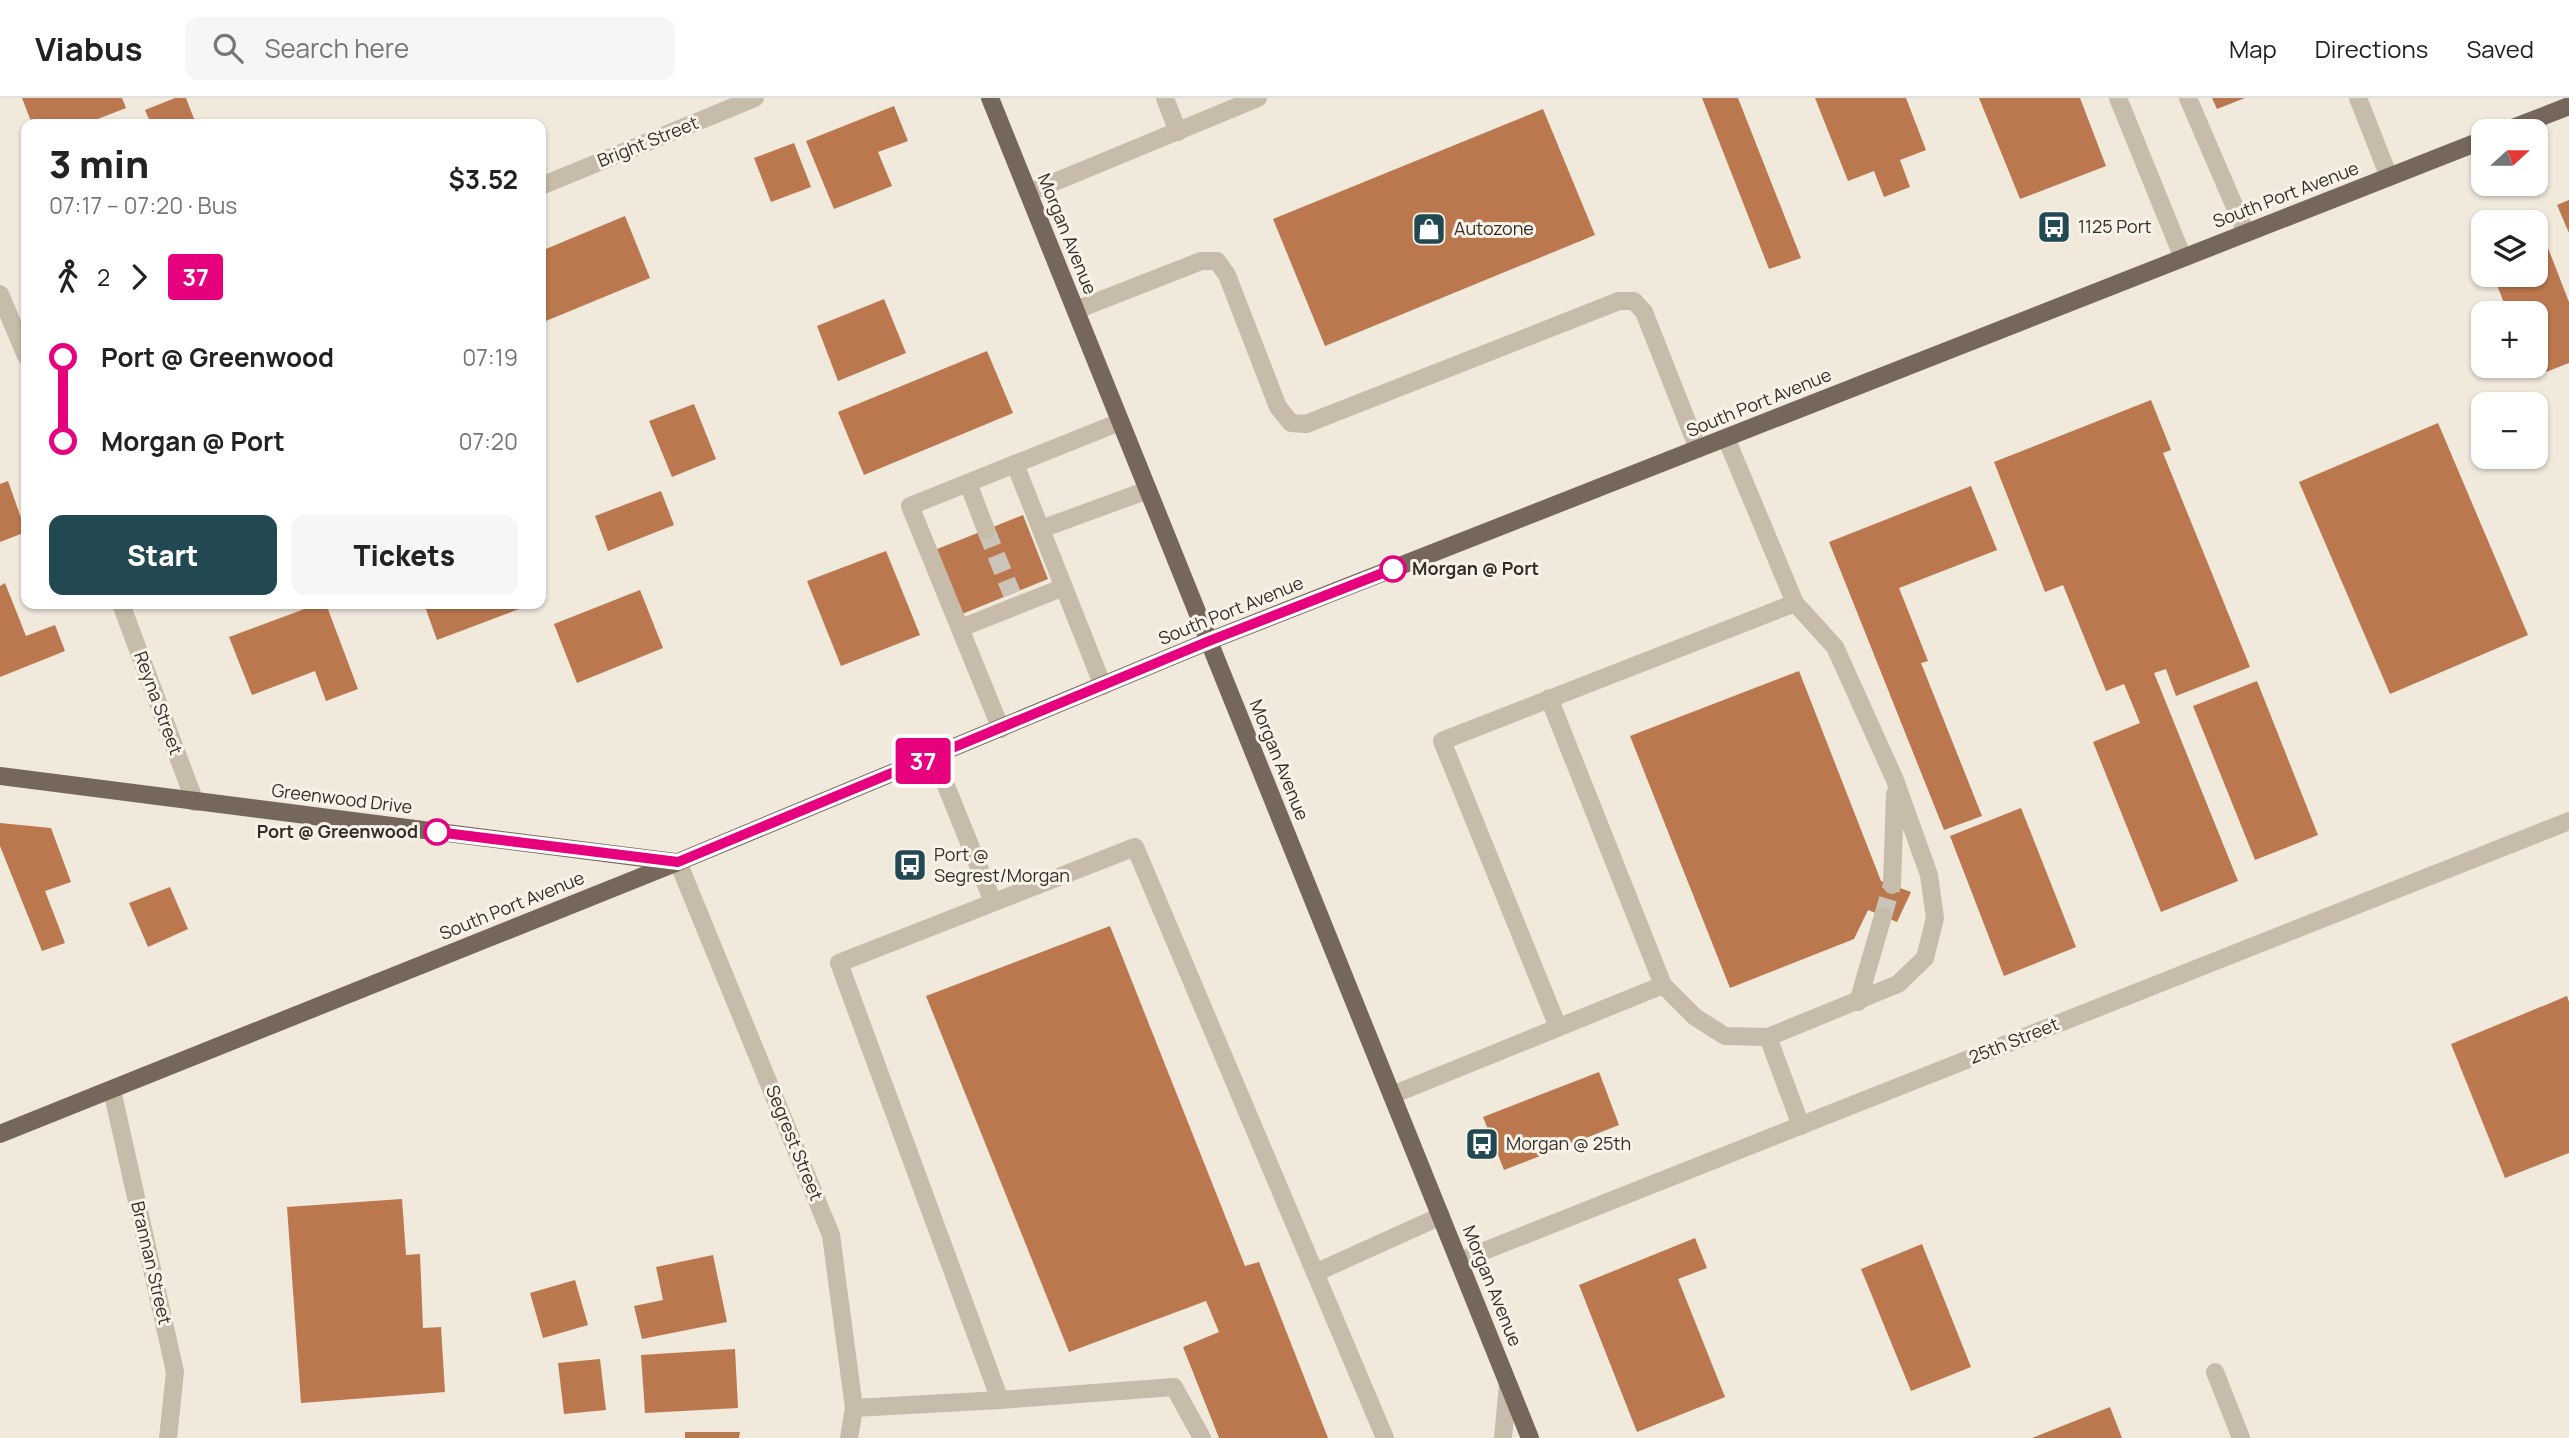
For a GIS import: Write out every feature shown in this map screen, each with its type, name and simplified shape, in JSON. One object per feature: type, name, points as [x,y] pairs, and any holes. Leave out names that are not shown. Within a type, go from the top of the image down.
[{"type":"main road","name":"Morgan Avenue","points":[[990,98],[1530,1438]]},
{"type":"main road","points":[[2536,119],[2569,106]]},
{"type":"main road","name":"South Port Avenue","points":[[0,1134],[678,862],[1209,641],[2471,145]]},
{"type":"main road","name":"Greenwood Drive","points":[[0,776],[678,862]]},
{"type":"street","name":"Bright Street","points":[[546,184],[755,98]]},
{"type":"street","points":[[1165,98],[1178,132]]},
{"type":"street","points":[[1028,193],[1258,98]]},
{"type":"street","points":[[2118,98],[2183,258]]},
{"type":"street","points":[[2191,98],[2246,233]]},
{"type":"street","points":[[2358,98],[2389,177]]},
{"type":"street","points":[[1076,310],[1201,261],[1217,261],[1227,275],[1278,407],[1291,423],[1306,424],[1619,301],[1634,301],[1644,312],[1698,449]]},
{"type":"street","points":[[0,294],[21,344]]},
{"type":"street","points":[[1001,729],[910,506],[1120,422]]},
{"type":"street","points":[[1549,698],[1663,985],[1695,1017],[1725,1036],[1768,1037],[1898,984],[1925,958],[1935,918],[1929,876],[1895,780],[1835,647],[1795,603],[1726,438]]},
{"type":"street","points":[[1015,464],[1103,686]]},
{"type":"street","points":[[968,483],[986,530]]},
{"type":"street","points":[[1041,529],[1148,490]]},
{"type":"street","points":[[961,628],[1014,599],[1064,587]]},
{"type":"street","points":[[1558,1027],[1442,741],[1795,603]]},
{"type":"street","name":"Reyna Street","points":[[123,609],[195,802]]},
{"type":"street","points":[[934,757],[993,902]]},
{"type":"street","points":[[1892,885],[1895,780]]},
{"type":"street","name":"25th Street","points":[[1459,1261],[2569,821]]},
{"type":"street","points":[[1000,1401],[839,963],[1135,847],[1385,1438]]},
{"type":"street","name":"Segrest Street","points":[[678,862],[831,1235],[853,1408],[849,1438]]},
{"type":"street","points":[[1858,1002],[1882,916]]},
{"type":"street","points":[[1392,1095],[1663,985]]},
{"type":"street","points":[[1768,1037],[1801,1126]]},
{"type":"street","name":"Brannan Street","points":[[112,1090],[175,1372],[168,1438]]},
{"type":"street","points":[[1315,1273],[1441,1216]]},
{"type":"street","points":[[2215,1372],[2241,1438]]},
{"type":"street","points":[[1503,1438],[1508,1384]]},
{"type":"street","points":[[853,1408],[1000,1401],[1174,1387],[1202,1438]]},
{"type":"building","points":[[22,98],[122,98],[126,108],[98,119],[30,119]]},
{"type":"building","points":[[175,98],[186,98],[194,119],[149,119],[145,110]]},
{"type":"building","points":[[1702,98],[1738,98],[1801,258],[1769,269]]},
{"type":"building","points":[[1815,98],[1906,98],[1926,150],[1900,160],[1910,187],[1884,197],[1874,171],[1848,181]]},
{"type":"building","points":[[1979,98],[2080,98],[2106,166],[2020,199]]},
{"type":"building","points":[[2212,98],[2245,98],[2217,109]]},
{"type":"building","points":[[894,106],[908,141],[878,152],[892,186],[834,209],[806,141]]},
{"type":"building","points":[[1543,109],[1595,235],[1325,346],[1273,219]]},
{"type":"building","points":[[794,143],[811,187],[771,202],[754,158]]},
{"type":"building","points":[[2569,200],[2569,233],[2557,205]]},
{"type":"building","points":[[625,216],[650,278],[546,321],[546,249]]},
{"type":"building","points":[[2548,248],[2569,302],[2569,363],[2548,371],[2548,301],[2503,301],[2498,287],[2548,287]]},
{"type":"building","points":[[884,299],[906,353],[838,381],[817,326]]},
{"type":"building","points":[[987,351],[1013,413],[864,475],[838,412]]},
{"type":"building","points":[[2151,400],[2171,450],[2163,453],[2250,667],[2176,696],[2166,669],[2154,673],[2238,881],[2161,912],[2093,742],[2140,723],[2124,684],[2106,691],[2063,585],[2045,592],[1994,462]]},
{"type":"building","points":[[694,404],[716,459],[672,477],[649,421]]},
{"type":"building","points":[[2438,423],[2528,635],[2390,694],[2299,482]]},
{"type":"building","points":[[8,481],[21,518],[21,534],[0,542],[0,484]]},
{"type":"building","points":[[1971,486],[1997,550],[1899,588],[1928,661],[1921,663],[1982,816],[1944,830],[1829,542]]},
{"type":"building","points":[[661,491],[674,525],[608,551],[595,516]]},
{"type":"building","points":[[1023,515],[1048,579],[962,614],[937,549]]},
{"type":"building","points":[[886,551],[920,635],[841,666],[807,581]]},
{"type":"building","points":[[5,583],[26,636],[55,625],[65,651],[0,677],[0,586]]},
{"type":"building","points":[[640,590],[663,648],[577,683],[554,624]]},
{"type":"building","points":[[305,609],[328,609],[358,689],[326,701],[315,671],[252,695],[229,637]]},
{"type":"building","points":[[426,609],[519,609],[437,640]]},
{"type":"building","points":[[1799,671],[1881,881],[1911,892],[1897,922],[1868,910],[1854,939],[1730,988],[1630,736]]},
{"type":"building","points":[[2257,681],[2318,835],[2255,860],[2193,706]]},
{"type":"building","points":[[2021,808],[2076,947],[2004,976],[1950,836]]},
{"type":"building","points":[[0,823],[51,828],[71,882],[45,891],[65,943],[42,951],[0,846]]},
{"type":"building","points":[[170,887],[188,929],[148,947],[129,903]]},
{"type":"building","points":[[1110,926],[1245,1266],[1259,1262],[1328,1438],[1219,1438],[1183,1347],[1219,1332],[1206,1301],[1069,1352],[926,996]]},
{"type":"building","points":[[2567,996],[2569,1153],[2505,1178],[2451,1044]]},
{"type":"building","points":[[1599,1072],[1619,1125],[1504,1170],[1483,1117]]},
{"type":"building","points":[[402,1199],[406,1255],[420,1254],[423,1328],[441,1327],[445,1392],[301,1403],[287,1207]]},
{"type":"building","points":[[1695,1238],[1707,1268],[1678,1279],[1725,1397],[1637,1432],[1579,1285]]},
{"type":"building","points":[[1922,1244],[1971,1367],[1911,1391],[1861,1269]]},
{"type":"building","points":[[713,1255],[727,1322],[642,1339],[634,1306],[663,1300],[656,1267]]},
{"type":"building","points":[[575,1280],[588,1325],[543,1338],[530,1293]]},
{"type":"building","points":[[735,1349],[738,1408],[645,1413],[641,1355]]},
{"type":"building","points":[[600,1359],[606,1410],[564,1414],[558,1363]]},
{"type":"building","points":[[2110,1407],[2122,1438],[2032,1438]]},
{"type":"building","points":[[685,1432],[740,1432],[739,1438],[685,1438]]},
{"type":"tunnel","points":[[986,530],[1012,594]]},
{"type":"tunnel","points":[[1883,916],[1892,885]]},
{"type":"bus line","name":"37","points":[[437,832],[678,862],[1209,641],[1393,569]]},
{"type":"place","name":"1125 Port","points":[[2054,227]]},
{"type":"place","name":"Autozone","points":[[1429,229]]},
{"type":"place","name":"Morgan @ Port","points":[[1393,569]]},
{"type":"place","name":"Port @ Greenwood","points":[[437,832]]},
{"type":"place","name":"Port @ Segrest/Morgan","points":[[910,865]]},
{"type":"place","name":"Morgan @ 25th","points":[[1482,1144]]}]
